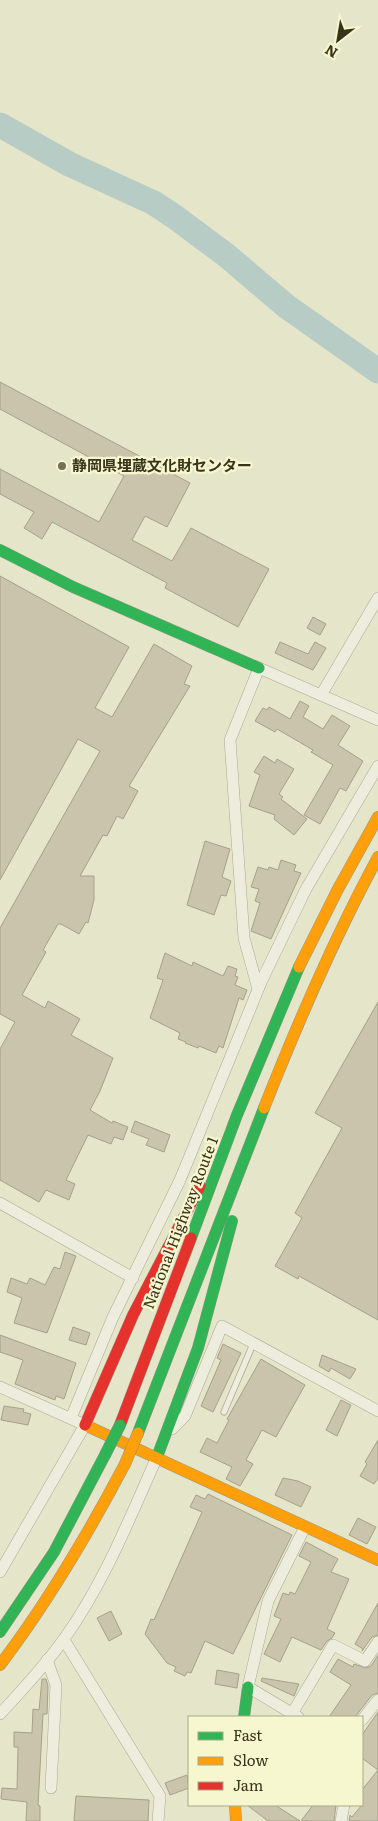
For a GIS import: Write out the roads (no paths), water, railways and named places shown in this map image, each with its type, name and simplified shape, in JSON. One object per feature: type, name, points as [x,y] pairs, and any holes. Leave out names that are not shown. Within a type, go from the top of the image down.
[{"type":"main road","points":[[0,550],[73,587],[259,668]]},
{"type":"main road","name":"National Highway Route 1","points":[[0,1632],[54,1552],[120,1425],[240,1110],[309,946],[329,904],[378,817]]},
{"type":"main road","points":[[0,1665],[45,1604],[72,1561],[125,1464],[259,1118],[324,963],[378,857]]},
{"type":"main road","points":[[240,1110],[133,1315],[85,1425],[378,1560]]},
{"type":"main road","points":[[157,1457],[198,1348],[259,1118]]},
{"type":"main road","points":[[244,1716],[248,1687]]},
{"type":"main road","points":[[235,1806],[236,1821]]},
{"type":"street","points":[[321,695],[378,598]]},
{"type":"street","points":[[258,989],[244,938],[230,740],[259,668],[378,720]]},
{"type":"street","points":[[71,1418],[113,1317],[180,1180],[258,989],[306,889],[378,766]]},
{"type":"street","points":[[0,1203],[133,1278]]},
{"type":"street","points":[[165,1435],[185,1416],[222,1326],[378,1411]]},
{"type":"street","points":[[0,1387],[85,1425],[0,1572]]},
{"type":"street","points":[[0,1714],[64,1640],[111,1562],[157,1457]]},
{"type":"street","points":[[305,1527],[268,1601],[248,1687],[295,1715],[333,1645],[365,1661],[378,1642]]},
{"type":"street","points":[[64,1640],[160,1796],[158,1821]]},
{"type":"street","points":[[47,1660],[56,1685],[51,1788]]},
{"type":"street","points":[[363,1719],[378,1700]]},
{"type":"street","points":[[341,1821],[344,1806]]},
{"type":"lane","points":[[224,1412],[254,1344]]},
{"type":"waterway","points":[[0,125],[69,164],[154,203],[226,255],[286,306],[378,371]]},
{"type":"place","name":"静岡県埋蔵文化財センター","points":[[62,466]]}]
